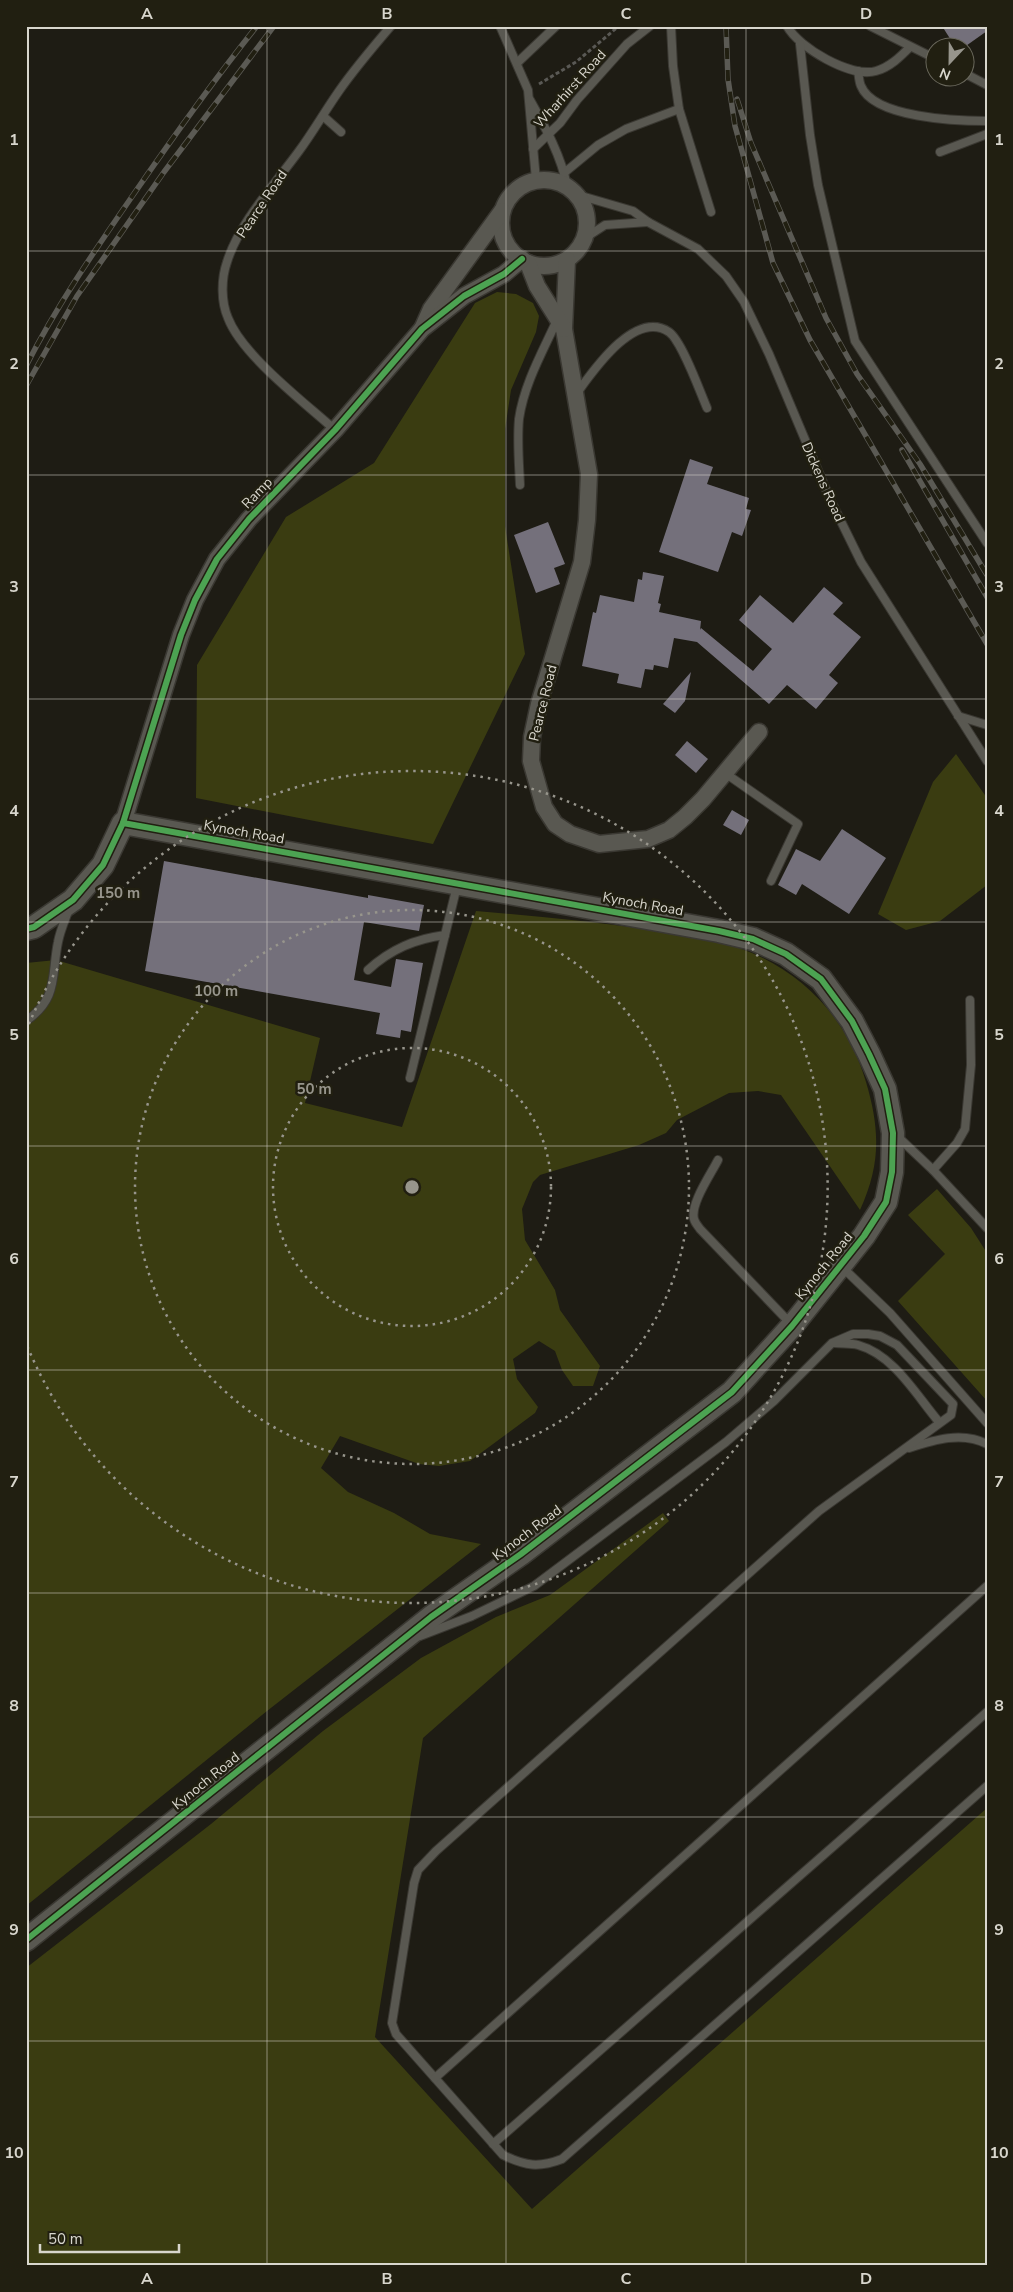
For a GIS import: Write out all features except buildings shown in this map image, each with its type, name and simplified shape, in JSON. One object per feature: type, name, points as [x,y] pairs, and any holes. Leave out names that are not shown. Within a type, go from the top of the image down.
[{"type":"street","points":[[536,180],[552,180],[570,185],[585,207],[588,223],[585,238],[577,251],[567,260],[542,266],[525,261],[514,254],[505,241],[501,226],[503,210],[510,195],[521,186],[536,180]]},
{"type":"street","name":"Ramp","points":[[422,329],[431,309],[503,210]]},
{"type":"street","name":"Pearce Road","points":[[567,260],[561,323],[576,395],[588,474],[588,520],[582,562],[539,704],[532,737],[531,760],[544,807],[555,824],[570,834],[599,844],[648,839],[669,830],[685,817],[759,732]]},
{"type":"street","name":"Ramp","points":[[124,823],[181,635],[195,600],[217,559],[249,519],[335,430],[422,329],[464,296],[525,261]]},
{"type":"street","name":"Pearce Road","points":[[525,261],[537,286],[561,323]]},
{"type":"street","points":[[26,929],[34,927],[72,900],[103,865],[124,823]]},
{"type":"street","name":"Kynoch Road","points":[[26,1940],[431,1617],[521,1554],[732,1392],[792,1326],[864,1236],[886,1202],[892,1172],[893,1132],[885,1089],[852,1021],[821,979],[786,954],[753,939],[719,931],[124,823]]},
{"type":"lane","name":"Pearce Road","points":[[335,430],[256,358],[239,340],[228,320],[224,305],[223,281],[226,263],[245,226],[359,64],[391,26]]},
{"type":"lane","points":[[500,26],[517,63],[528,94],[548,133],[570,185]]},
{"type":"lane","points":[[517,63],[556,26]]},
{"type":"lane","name":"Wharhirst Road","points":[[533,149],[548,133],[560,124],[577,100],[627,44],[650,26]]},
{"type":"lane","points":[[671,26],[673,66],[679,109],[711,212]]},
{"type":"lane","points":[[787,26],[800,44],[822,57],[858,71],[875,72],[891,65],[910,47]]},
{"type":"lane","points":[[870,26],[926,54]]},
{"type":"lane","points":[[800,44],[818,185],[856,341],[987,543]]},
{"type":"lane","points":[[858,71],[861,87],[871,99],[890,108],[917,116],[987,121]]},
{"type":"lane","points":[[528,94],[536,180]]},
{"type":"lane","points":[[570,185],[598,145],[626,129],[679,109]]},
{"type":"lane","points":[[323,116],[341,132]]},
{"type":"lane","points":[[940,152],[987,134]]},
{"type":"lane","name":"Dickens Road","points":[[570,185],[633,211],[648,222],[698,249],[726,276],[744,302],[769,354],[830,499],[861,562],[987,761]]},
{"type":"lane","points":[[585,238],[605,225],[648,222]]},
{"type":"lane","points":[[520,485],[518,435],[520,416],[526,392],[561,323]]},
{"type":"lane","points":[[576,395],[597,365],[619,342],[648,328],[669,332],[679,345],[707,408]]},
{"type":"lane","points":[[958,716],[987,725]]},
{"type":"lane","points":[[725,773],[798,824],[771,881]]},
{"type":"lane","points":[[410,1078],[458,884]]},
{"type":"lane","points":[[26,1021],[42,1009],[48,1000],[54,980],[58,942],[72,900]]},
{"type":"lane","points":[[368,970],[397,948],[425,938],[445,934]]},
{"type":"lane","points":[[933,1170],[957,1143],[965,1129],[971,1065],[970,1000]]},
{"type":"lane","points":[[893,1132],[933,1170],[987,1228]]},
{"type":"lane","points":[[718,1160],[697,1201],[693,1212],[694,1220],[700,1230],[792,1326]]},
{"type":"lane","points":[[840,1265],[890,1313],[987,1423]]},
{"type":"lane","points":[[401,1641],[441,1630],[534,1586],[726,1442],[774,1401],[832,1343],[854,1334],[880,1336],[897,1345],[953,1404],[951,1415],[819,1512],[426,1860],[418,1870],[414,1883],[392,2023],[396,2034],[503,2155],[525,2164],[546,2165],[562,2159],[987,1786]]},
{"type":"lane","points":[[832,1343],[856,1344],[874,1351],[888,1360],[939,1422]]},
{"type":"lane","points":[[902,1450],[933,1440],[956,1437],[970,1438],[987,1444]]},
{"type":"lane","points":[[435,2078],[987,1586]]},
{"type":"lane","points":[[493,2144],[987,1712]]},
{"type":"path","points":[[528,94],[576,62],[619,26]]},
{"type":"shaded area","points":[[497,292],[516,294],[533,303],[539,316],[536,332],[511,390],[505,429],[505,526],[525,654],[433,844],[196,798],[197,665],[286,517],[374,463],[475,303]]},
{"type":"shaded area","points":[[956,754],[987,798],[987,885],[940,921],[906,930],[878,914],[933,782]]},
{"type":"shaded area","points":[[476,911],[603,924],[700,938],[740,948],[772,963],[791,975],[824,1004],[849,1040],[859,1061],[871,1099],[876,1131],[875,1162],[867,1193],[860,1210],[781,1095],[758,1091],[729,1093],[677,1120],[666,1133],[639,1145],[540,1175],[533,1182],[522,1209],[525,1240],[555,1290],[560,1310],[600,1366],[593,1386],[573,1386],[562,1370],[555,1351],[539,1341],[513,1359],[517,1379],[538,1407],[535,1413],[470,1461],[439,1466],[419,1464],[340,1436],[321,1468],[348,1492],[394,1513],[430,1534],[481,1544],[267,1711],[26,1906],[26,963],[56,960],[320,1038],[305,1103],[402,1127]]},
{"type":"shaded area","points":[[937,1189],[971,1228],[987,1253],[987,1401],[898,1301],[945,1254],[908,1215]]},
{"type":"shaded area","points":[[663,1513],[669,1521],[423,1738],[375,2037],[532,2209],[987,1808],[987,2266],[26,2266],[26,1968],[211,1824],[323,1731],[421,1658],[496,1617],[550,1595]]},
{"type":"railway","points":[[26,366],[62,301],[103,239],[192,111],[257,26]]},
{"type":"railway","points":[[26,386],[77,296],[164,172],[274,26]]},
{"type":"railway","points":[[726,26],[728,79],[735,126],[773,263],[810,340],[987,644]]},
{"type":"railway","points":[[737,99],[751,143],[826,318],[857,374],[920,464],[987,575]]},
{"type":"railway","points":[[902,450],[987,597]]},
{"type":"cycle path","points":[[26,929],[34,927],[73,900],[103,865],[123,823],[181,635],[195,600],[217,559],[249,519],[335,430],[422,329],[464,296],[504,274],[522,259]]},
{"type":"cycle path","points":[[26,1940],[431,1617],[521,1554],[732,1392],[792,1326],[864,1236],[886,1202],[892,1172],[893,1133],[885,1089],[852,1021],[821,979],[786,954],[753,939],[719,931],[123,823]]}]
